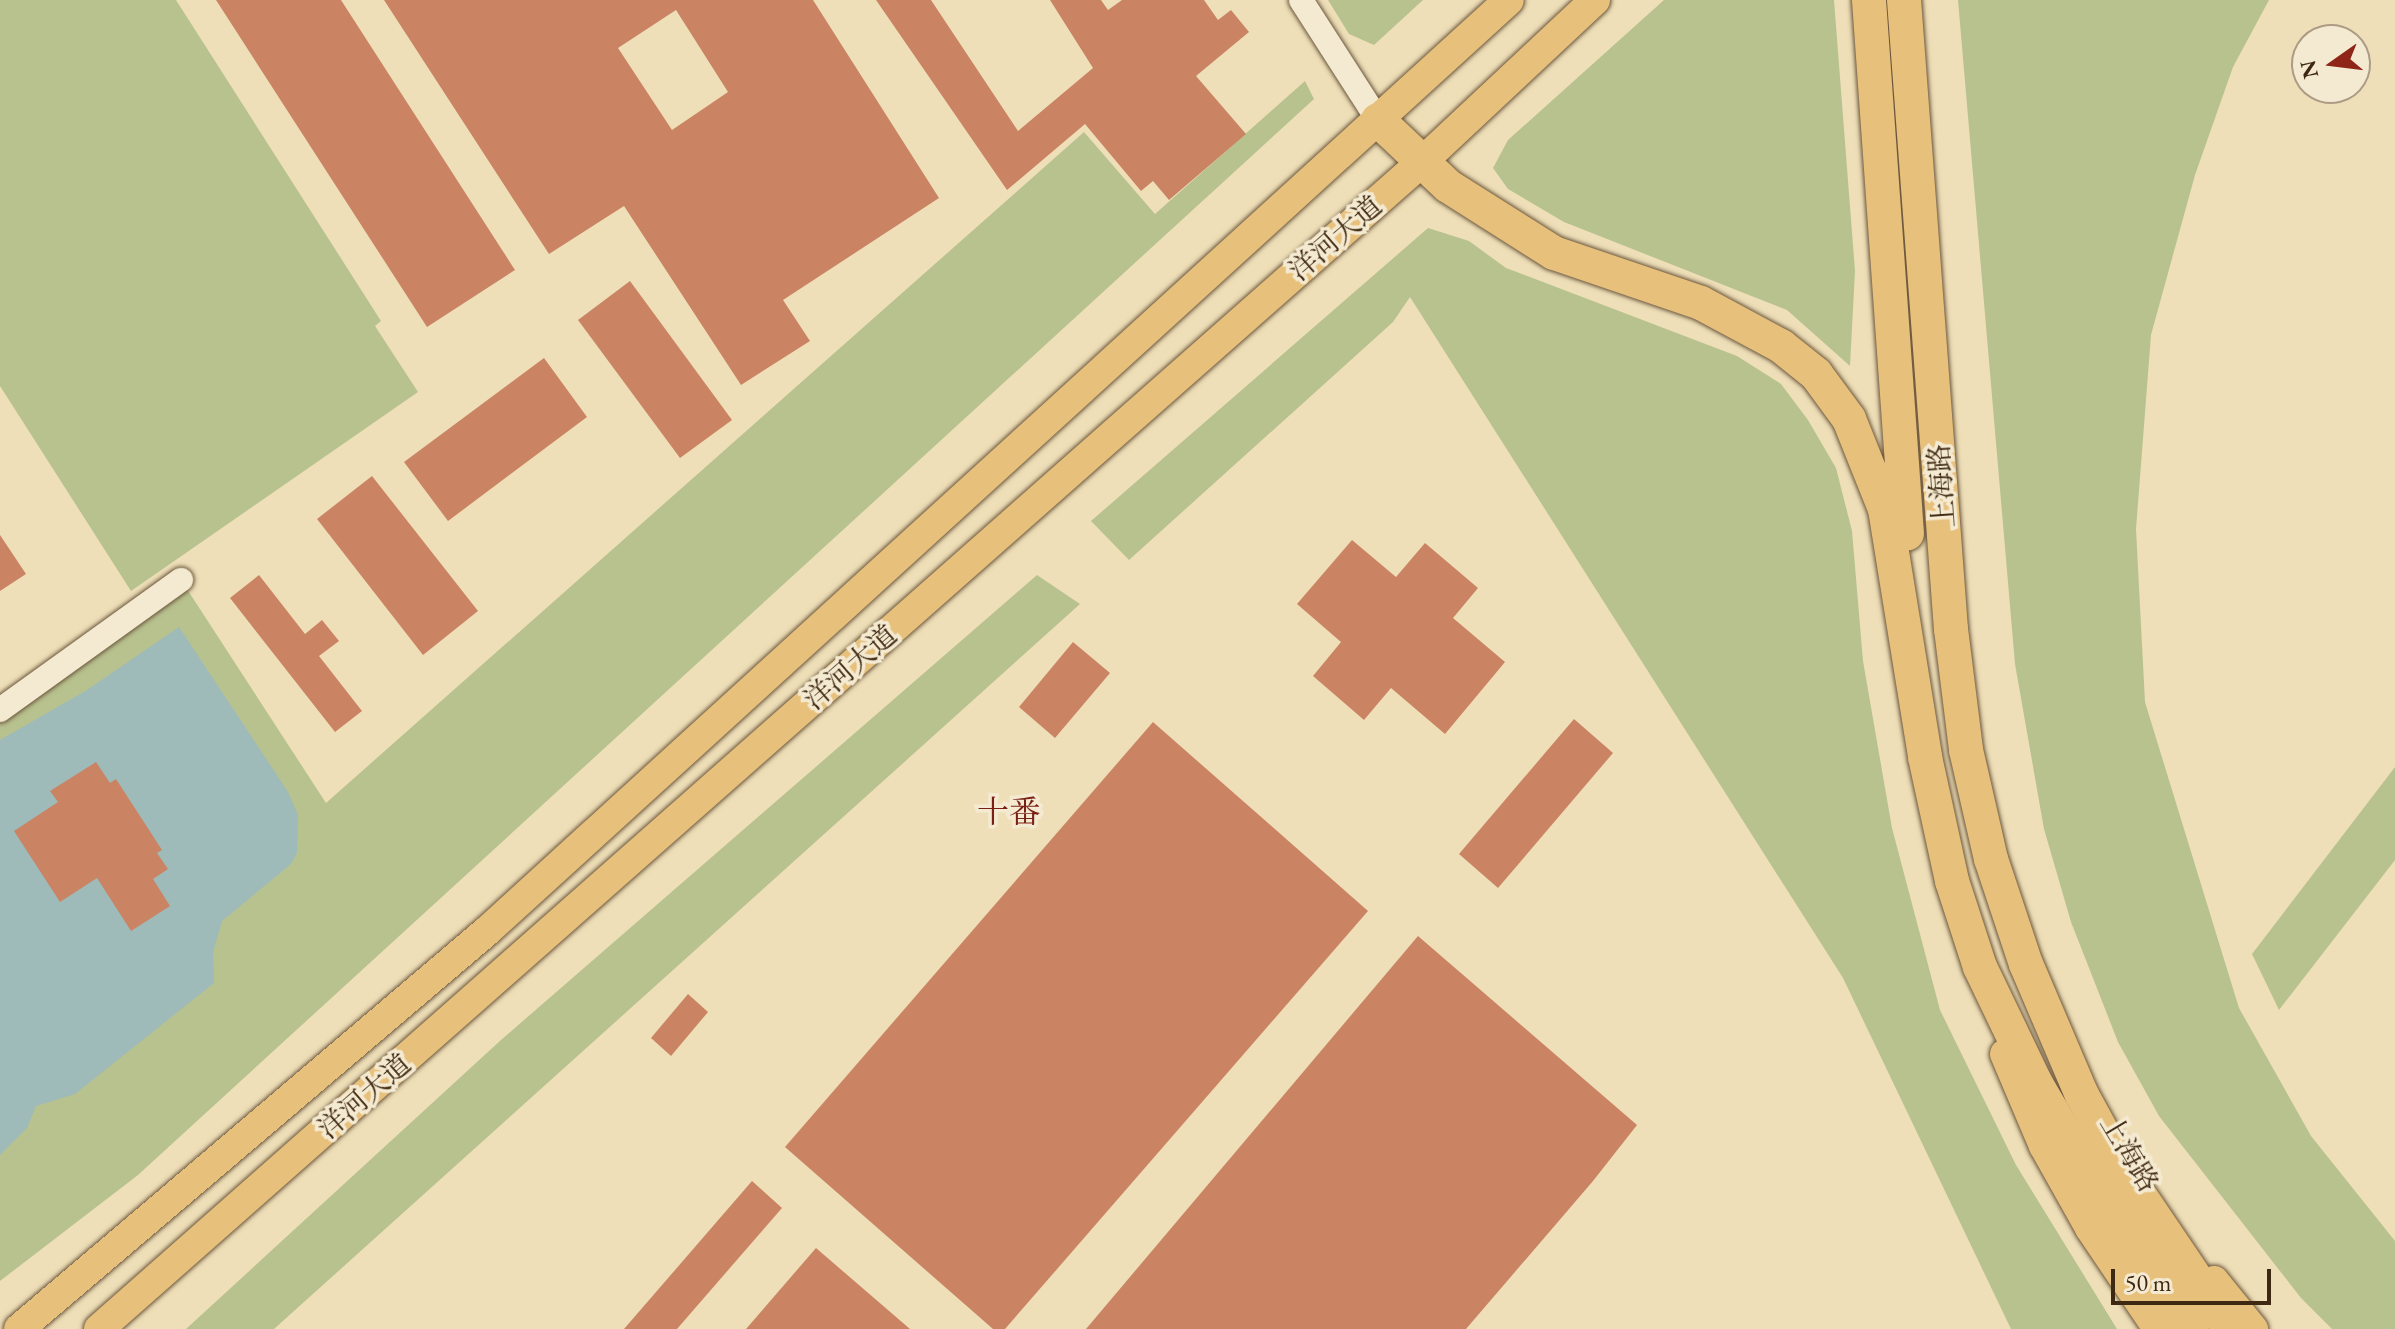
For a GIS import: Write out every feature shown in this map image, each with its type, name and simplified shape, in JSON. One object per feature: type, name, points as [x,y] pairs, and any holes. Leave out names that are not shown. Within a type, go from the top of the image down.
[{"type":"highway","name":"上海路","points":[[1869,0],[1925,757]]},
{"type":"highway","name":"上海路","points":[[1904,0],[1951,629],[1964,735],[1991,859],[2026,964],[2082,1095],[2124,1172],[2230,1329]]},
{"type":"highway","name":"上海路","points":[[1378,120],[1422,162],[1493,217],[1554,253],[1701,303],[1781,346],[1816,374],[1849,419],[1885,509],[1925,757],[1952,881],[1980,967],[2035,1082],[2113,1215],[2192,1329]]},
{"type":"main road","name":"洋河大道","points":[[19,1329],[487,931],[1509,0]]},
{"type":"main road","name":"洋河大道","points":[[99,1329],[1422,162],[1595,0]]},
{"type":"main road","name":"上海路","points":[[2026,964],[2111,1126],[2186,1244],[2253,1329]]},
{"type":"main road","name":"上海路","points":[[1980,967],[2003,1049],[2044,1146],[2090,1228],[2158,1329]]},
{"type":"street","points":[[1301,0],[1378,120]]},
{"type":"street","points":[[0,710],[181,580]]},
{"type":"green space","points":[[0,0],[176,0],[381,321],[375,326],[418,392],[131,591],[0,386]]},
{"type":"green space","points":[[1328,0],[1423,0],[1374,45],[1349,34]]},
{"type":"green space","points":[[1664,0],[1834,0],[1855,271],[1850,366],[1787,310],[1564,222],[1508,189],[1493,168],[1508,140]]},
{"type":"green space","points":[[1958,0],[2269,0],[2233,67],[2195,175],[2151,335],[2136,529],[2145,702],[2239,1008],[2311,1136],[2395,1241],[2395,1329],[2332,1329],[2301,1298],[2159,1116],[2118,1042],[2071,922],[2044,829],[2015,664]]},
{"type":"green space","points":[[1305,81],[1314,99],[138,1175],[0,1281],[0,723],[185,586],[326,803],[1084,132],[1155,214]]},
{"type":"green space","points":[[1428,228],[1469,241],[1506,268],[1737,356],[1781,384],[1808,420],[1836,468],[1852,531],[1863,661],[1892,828],[1940,1010],[2016,1165],[2117,1329],[2011,1329],[1843,978],[1410,297],[1393,322],[1129,560],[1091,521]]},
{"type":"green space","points":[[1037,575],[1080,604],[274,1329],[186,1329],[501,1040]]},
{"type":"green space","points":[[2395,767],[2395,860],[2279,1010],[2252,954]]},
{"type":"water","points":[[179,627],[288,792],[298,815],[297,853],[291,864],[222,921],[213,952],[214,983],[75,1094],[36,1106],[27,1128],[0,1155],[0,740],[87,690]]},
{"type":"building","points":[[216,0],[341,0],[515,270],[427,327]]},
{"type":"building","points":[[384,0],[813,0],[939,198],[783,300],[810,341],[741,385],[624,206],[549,254]],"holes":[[[676,10],[728,92],[672,130],[618,48]]]},
{"type":"building","points":[[876,0],[931,0],[1018,131],[1093,68],[1050,0],[1101,0],[1108,10],[1122,0],[1204,0],[1218,20],[1231,10],[1249,32],[1196,76],[1246,134],[1169,200],[1153,181],[1141,191],[1085,124],[1007,190]]},
{"type":"building","points":[[630,281],[732,420],[680,458],[578,320]]},
{"type":"building","points":[[544,358],[587,417],[448,521],[404,462]]},
{"type":"building","points":[[372,476],[478,611],[423,655],[317,519]]},
{"type":"building","points":[[0,535],[26,574],[0,591]]},
{"type":"building","points":[[1352,540],[1396,577],[1425,543],[1478,588],[1453,618],[1505,662],[1445,734],[1391,688],[1364,720],[1313,676],[1341,642],[1297,604]]},
{"type":"building","points":[[259,575],[305,634],[322,620],[339,641],[319,656],[362,711],[335,732],[230,598]]},
{"type":"building","points":[[1073,642],[1110,673],[1055,738],[1019,707]]},
{"type":"building","points":[[1574,719],[1613,753],[1498,888],[1459,854]]},
{"type":"building","points":[[1153,722],[1368,911],[1005,1329],[993,1329],[785,1147]]},
{"type":"building","points":[[96,762],[110,783],[116,779],[162,850],[157,853],[168,869],[153,879],[170,906],[131,931],[97,878],[60,902],[14,831],[58,802],[50,791]]},
{"type":"building","points":[[1418,936],[1637,1125],[1593,1181],[1466,1329],[1086,1329]]},
{"type":"building","points":[[688,994],[708,1012],[671,1056],[651,1038]]},
{"type":"building","points":[[752,1181],[782,1208],[677,1329],[624,1329]]},
{"type":"building","points":[[816,1248],[910,1329],[746,1329]]},
{"type":"district","name":"十番","points":[[1009,812]]}]
